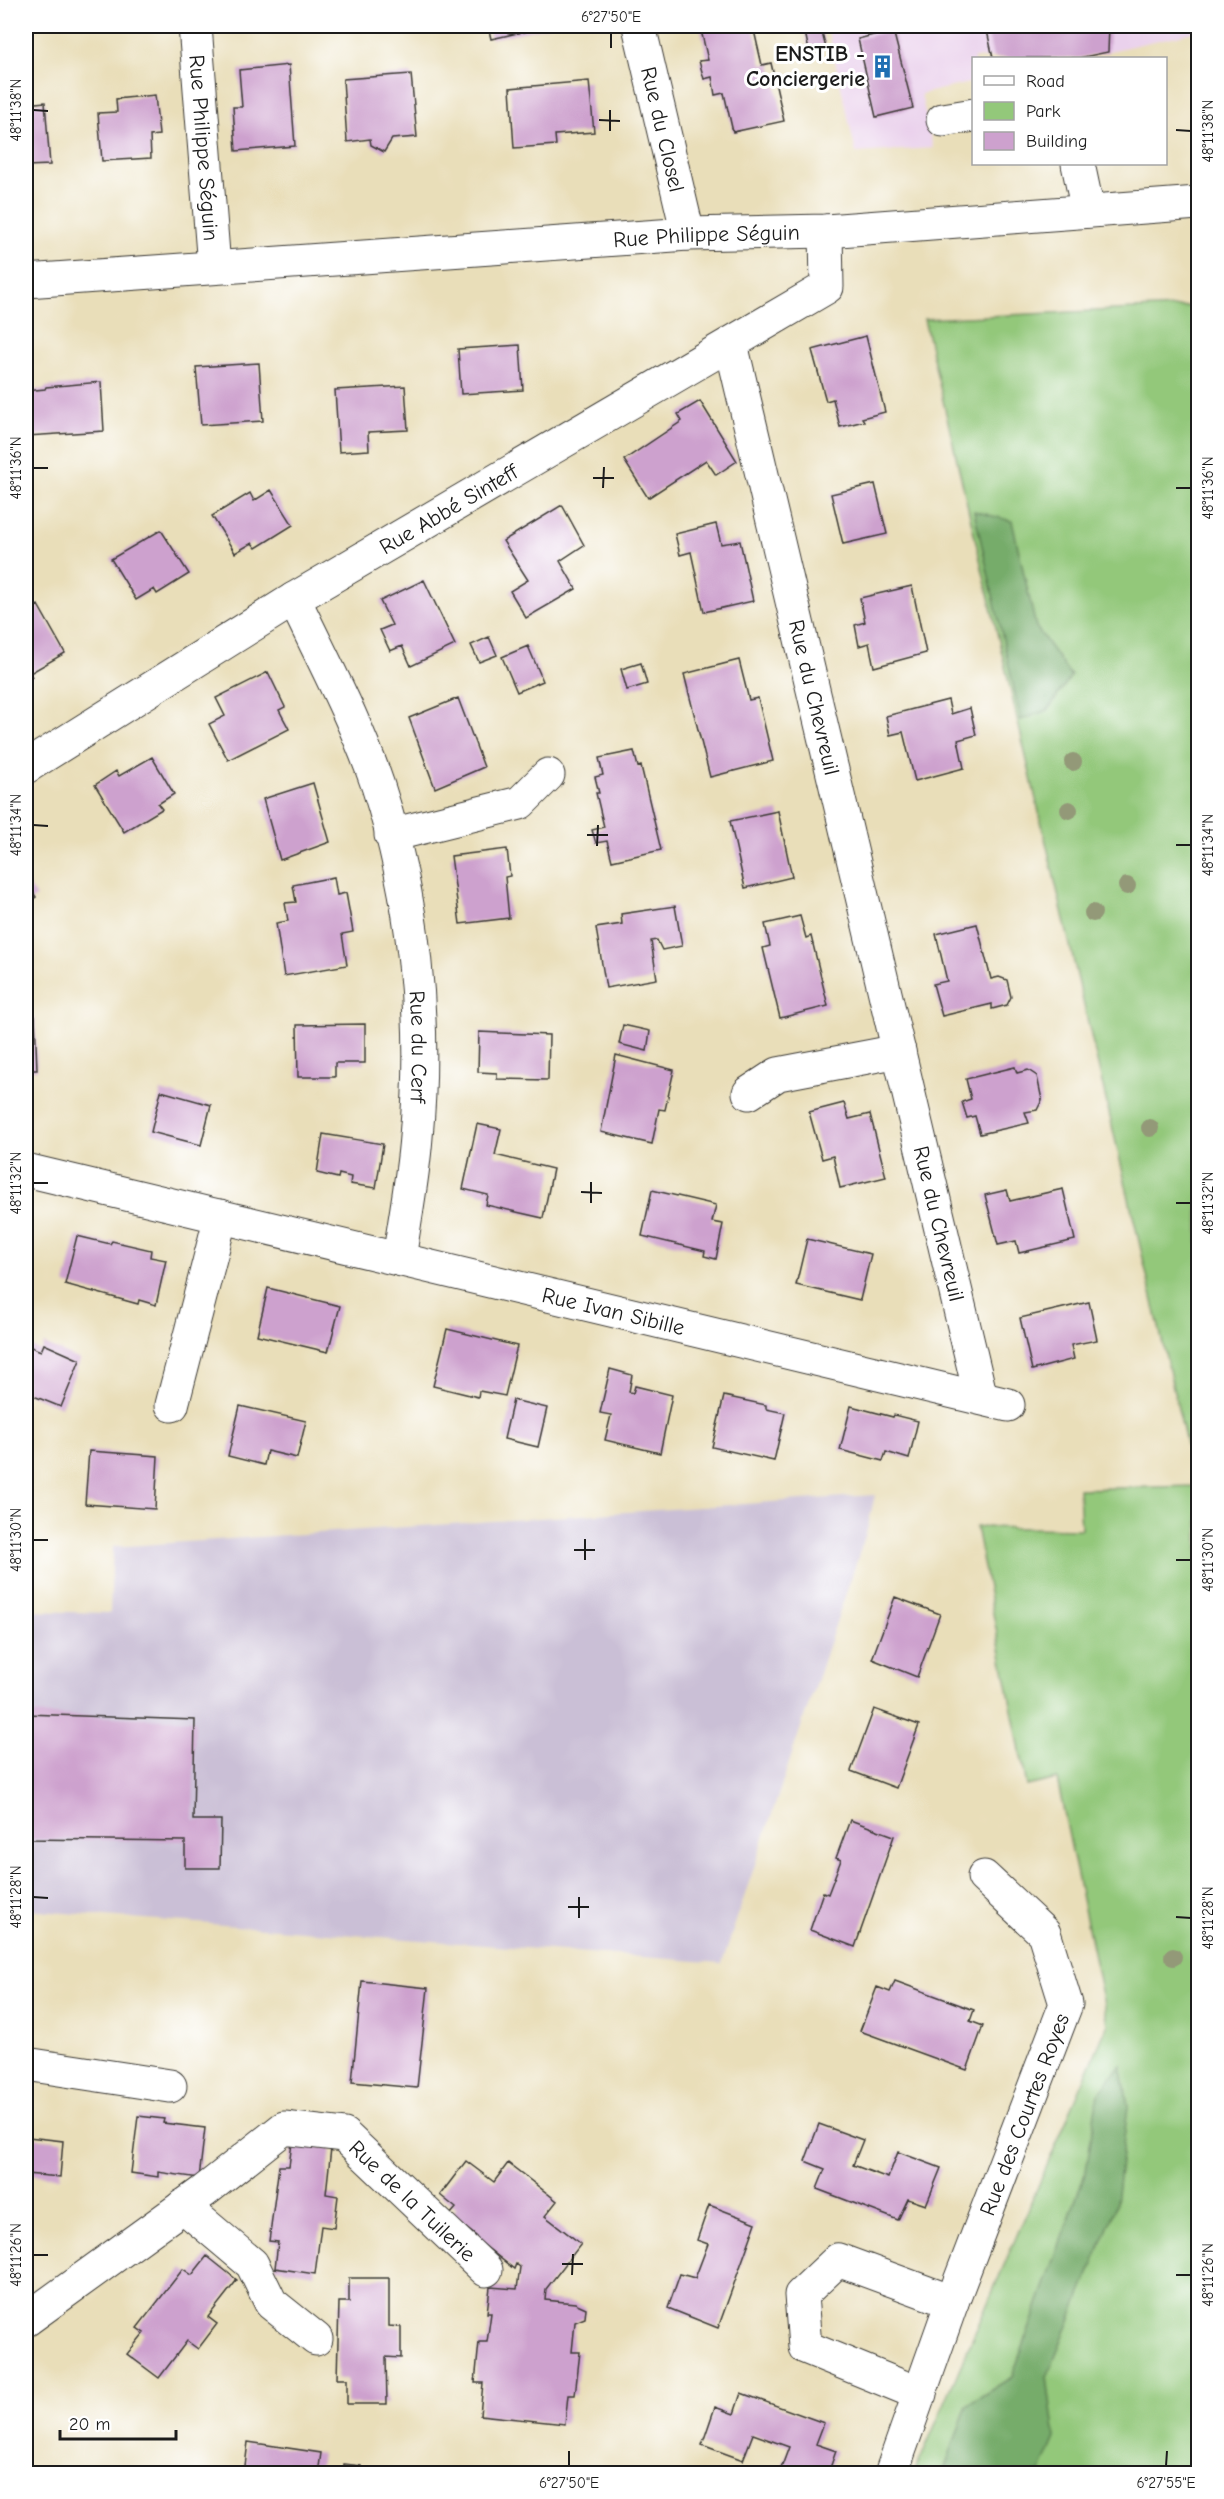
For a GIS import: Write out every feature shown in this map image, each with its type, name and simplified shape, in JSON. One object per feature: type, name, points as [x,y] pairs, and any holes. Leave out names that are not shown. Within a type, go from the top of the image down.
[{"type":"street","name":"Rue Philippe Séguin","points":[[195,26],[214,267]]},
{"type":"street","name":"Rue du Closel","points":[[639,26],[688,234]]},
{"type":"street","points":[[1078,165],[1088,211]]},
{"type":"street","name":"Rue Philippe Séguin","points":[[26,280],[688,234],[826,231],[1198,203]]},
{"type":"street","name":"Rue Abbé Sinteff","points":[[26,767],[294,599],[827,287],[826,231]]},
{"type":"street","name":"Rue du Chevreuil","points":[[731,345],[899,1051],[995,1401]]},
{"type":"street","name":"Rue du Cerf","points":[[294,599],[342,697],[377,785],[401,866],[412,939],[418,1018],[419,1085],[416,1137],[399,1259]]},
{"type":"street","points":[[392,835],[520,803],[548,775]]},
{"type":"street","points":[[749,1093],[778,1074],[899,1051]]},
{"type":"street","name":"Rue Ivan Sibille","points":[[26,1170],[995,1401]]},
{"type":"street","points":[[172,1405],[221,1216]]},
{"type":"street","name":"Rue des Courtes Royes","points":[[891,2474],[952,2302],[1066,2004],[1044,1933],[984,1877]]},
{"type":"street","points":[[26,2064],[170,2086]]},
{"type":"street","name":"Rue de la Tuilerie","points":[[26,2320],[183,2206],[284,2128],[344,2135],[486,2270]]},
{"type":"street","points":[[183,2206],[252,2264],[271,2303],[316,2339]]},
{"type":"street","points":[[920,2394],[805,2347],[801,2295],[838,2260],[952,2302]]},
{"type":"shaded area","points":[[827,26],[1198,26],[1198,31],[1083,57],[972,57],[972,82],[921,94],[933,148],[856,153]]},
{"type":"shaded area","points":[[875,1495],[867,1530],[722,1963],[26,1910],[26,1611],[110,1613],[113,1547]]},
{"type":"green space","points":[[1198,306],[1198,2473],[914,2474],[1108,2024],[1057,1779],[1027,1786],[976,1527],[1081,1529],[1079,1489],[1196,1486],[924,319]]},
{"type":"green space","points":[[974,511],[1012,521],[1036,627],[1071,676],[1048,710],[1021,720]]},
{"type":"green space","points":[[1121,2065],[1128,2106],[1115,2210],[1047,2377],[1055,2438],[1040,2473],[943,2473],[967,2405],[1012,2377],[1086,2171],[1098,2094]]},
{"type":"building","points":[[488,26],[550,26],[491,39]]},
{"type":"building","points":[[700,26],[753,26],[762,65],[771,63],[784,121],[733,132],[724,93],[715,95],[712,77],[704,79],[699,61],[708,60]]},
{"type":"building","points":[[986,26],[1109,26],[1108,52],[1084,57],[993,57]]},
{"type":"building","points":[[821,29],[826,48],[809,51],[805,32]]},
{"type":"building","name":"ENSTIB - Conciergerie","points":[[893,30],[913,108],[876,117],[858,39]]},
{"type":"building","points":[[289,65],[295,146],[236,151],[233,107],[242,107],[239,70]]},
{"type":"building","points":[[411,74],[417,137],[392,139],[384,152],[371,145],[370,139],[347,142],[343,79]]},
{"type":"building","points":[[589,81],[594,132],[555,135],[556,145],[514,148],[510,88]]},
{"type":"building","points":[[155,95],[159,135],[150,136],[151,158],[102,161],[98,113],[117,112],[116,99]]},
{"type":"building","points":[[45,102],[50,165],[26,166],[26,104]]},
{"type":"building","points":[[866,336],[885,412],[862,418],[864,421],[840,427],[833,399],[826,401],[812,350]]},
{"type":"building","points":[[520,345],[523,390],[461,394],[458,349]]},
{"type":"building","points":[[259,363],[263,421],[201,425],[196,367]]},
{"type":"building","points":[[101,382],[104,431],[27,436],[26,391]]},
{"type":"building","points":[[405,386],[408,430],[368,432],[369,450],[339,452],[335,390]]},
{"type":"building","points":[[700,401],[737,461],[716,475],[706,460],[648,498],[624,460],[682,421],[678,414]]},
{"type":"building","points":[[875,484],[887,534],[843,544],[831,494]]},
{"type":"building","points":[[271,490],[293,525],[256,548],[252,543],[235,553],[212,516],[250,493],[254,501]]},
{"type":"building","points":[[562,505],[584,545],[560,561],[576,589],[526,618],[510,591],[528,580],[503,541]]},
{"type":"building","points":[[716,524],[721,544],[740,541],[753,601],[704,612],[691,552],[680,555],[675,534]]},
{"type":"building","points":[[161,530],[189,574],[157,594],[154,589],[136,600],[111,559]]},
{"type":"building","points":[[424,580],[455,645],[411,666],[402,646],[390,651],[380,630],[392,625],[380,601]]},
{"type":"building","points":[[912,586],[926,653],[874,667],[869,643],[859,646],[855,625],[865,622],[860,598]]},
{"type":"building","points":[[38,605],[65,653],[30,673],[32,677],[26,681],[26,612]]},
{"type":"building","points":[[489,637],[497,655],[479,662],[471,645]]},
{"type":"building","points":[[528,646],[543,681],[517,692],[502,657]]},
{"type":"building","points":[[739,660],[749,700],[758,698],[773,761],[710,777],[684,674]]},
{"type":"building","points":[[641,663],[647,684],[627,690],[621,669]]},
{"type":"building","points":[[268,672],[285,707],[279,710],[289,729],[228,760],[209,724],[225,716],[216,698]]},
{"type":"building","points":[[458,698],[484,767],[435,788],[409,718]]},
{"type":"building","points":[[948,700],[951,714],[970,708],[976,735],[958,740],[964,768],[915,781],[903,732],[890,735],[886,716]]},
{"type":"building","points":[[634,751],[638,767],[641,766],[661,850],[612,861],[607,841],[596,843],[592,830],[604,827],[596,793],[599,793],[595,777],[603,775],[599,758]]},
{"type":"building","points":[[152,757],[174,794],[158,804],[162,809],[124,832],[95,785],[116,771],[119,776]]},
{"type":"building","points":[[313,783],[330,842],[280,860],[263,799]]},
{"type":"building","points":[[778,811],[792,877],[745,888],[730,821]]},
{"type":"building","points":[[507,849],[510,876],[505,877],[509,918],[460,924],[451,856]]},
{"type":"building","points":[[334,877],[337,895],[346,893],[353,932],[342,934],[347,965],[284,976],[276,923],[288,921],[285,903],[296,902],[293,885]]},
{"type":"building","points":[[26,881],[36,897],[26,904]]},
{"type":"building","points":[[675,906],[682,946],[662,950],[657,940],[651,941],[657,979],[606,988],[596,928],[622,924],[621,914]]},
{"type":"building","points":[[800,916],[806,938],[811,936],[828,1006],[780,1018],[763,948],[770,946],[765,924]]},
{"type":"building","points":[[977,924],[991,979],[999,977],[1007,980],[1011,997],[1007,1005],[992,1009],[992,1004],[942,1016],[933,984],[947,981],[936,934]]},
{"type":"building","points":[[26,1017],[35,1017],[37,1070],[26,1070]]},
{"type":"building","points":[[365,1024],[365,1063],[335,1063],[335,1077],[298,1077],[297,1025]]},
{"type":"building","points":[[623,1025],[650,1031],[647,1051],[619,1044]]},
{"type":"building","points":[[479,1032],[549,1035],[548,1080],[497,1079],[497,1073],[478,1072]]},
{"type":"building","points":[[616,1055],[674,1070],[665,1110],[659,1109],[652,1144],[601,1132]]},
{"type":"building","points":[[1015,1067],[1017,1073],[1028,1070],[1037,1076],[1042,1100],[1037,1110],[1025,1112],[1029,1123],[980,1134],[975,1116],[967,1118],[962,1102],[971,1099],[966,1079]]},
{"type":"building","points":[[161,1091],[211,1105],[201,1145],[151,1132]]},
{"type":"building","points":[[844,1103],[849,1119],[870,1114],[886,1177],[840,1188],[833,1156],[822,1159],[809,1112]]},
{"type":"building","points":[[477,1124],[501,1129],[495,1155],[553,1169],[543,1218],[486,1205],[488,1195],[463,1189]]},
{"type":"building","points":[[323,1134],[383,1144],[376,1188],[350,1184],[351,1177],[339,1174],[338,1178],[317,1173]]},
{"type":"building","points":[[1063,1189],[1075,1240],[1019,1253],[1016,1241],[998,1245],[985,1195],[1007,1190],[1010,1201]]},
{"type":"building","points":[[652,1190],[716,1205],[712,1222],[723,1224],[716,1259],[704,1256],[705,1251],[642,1236]]},
{"type":"building","points":[[77,1236],[151,1250],[150,1257],[166,1260],[156,1305],[139,1300],[138,1304],[65,1284]]},
{"type":"building","points":[[807,1239],[871,1254],[860,1300],[796,1285]]},
{"type":"building","points":[[268,1288],[340,1306],[328,1352],[257,1335]]},
{"type":"building","points":[[1089,1302],[1097,1340],[1071,1345],[1074,1359],[1032,1370],[1020,1318]]},
{"type":"building","points":[[447,1329],[517,1346],[505,1396],[479,1391],[478,1397],[433,1386]]},
{"type":"building","points":[[44,1344],[80,1360],[61,1407],[26,1393],[26,1345],[41,1351]]},
{"type":"building","points":[[610,1369],[632,1375],[629,1392],[633,1393],[635,1386],[672,1395],[660,1453],[605,1440],[611,1415],[600,1413]]},
{"type":"building","points":[[724,1396],[766,1405],[766,1409],[785,1413],[774,1461],[712,1447]]},
{"type":"building","points":[[513,1400],[547,1408],[538,1447],[504,1439]]},
{"type":"building","points":[[240,1406],[306,1421],[297,1458],[267,1451],[264,1465],[228,1456]]},
{"type":"building","points":[[851,1406],[918,1421],[909,1459],[886,1452],[883,1461],[840,1450]]},
{"type":"building","points":[[89,1451],[158,1456],[155,1509],[85,1504]]},
{"type":"building","points":[[895,1597],[940,1614],[917,1677],[872,1659]]},
{"type":"building","points":[[874,1709],[919,1725],[896,1788],[851,1771]]},
{"type":"building","points":[[26,1714],[195,1720],[193,1820],[221,1820],[220,1868],[185,1868],[185,1841],[26,1839]]},
{"type":"building","points":[[850,1820],[894,1836],[855,1947],[810,1930],[823,1892],[828,1894],[841,1860],[836,1858]]},
{"type":"building","points":[[362,1981],[428,1988],[417,2088],[352,2082]]},
{"type":"building","points":[[895,1981],[974,2010],[970,2021],[983,2026],[967,2070],[860,2031],[877,1987],[890,1992]]},
{"type":"building","points":[[138,2116],[164,2119],[163,2123],[205,2128],[199,2178],[158,2172],[158,2177],[131,2173]]},
{"type":"building","points":[[819,2124],[863,2140],[853,2165],[888,2178],[898,2152],[941,2168],[926,2205],[908,2199],[898,2220],[817,2189],[825,2169],[805,2161]]},
{"type":"building","points":[[28,2137],[63,2141],[60,2177],[26,2174]]},
{"type":"building","points":[[292,2143],[331,2148],[326,2194],[338,2196],[334,2228],[321,2226],[315,2274],[275,2268],[278,2242],[269,2241],[279,2166],[289,2166]]},
{"type":"building","points":[[466,2161],[494,2182],[508,2163],[557,2201],[545,2216],[581,2244],[546,2289],[545,2300],[575,2303],[586,2308],[585,2318],[575,2322],[572,2352],[580,2352],[575,2395],[568,2395],[565,2424],[480,2415],[483,2383],[475,2383],[479,2342],[487,2342],[491,2313],[487,2313],[490,2287],[517,2289],[520,2267],[516,2264],[514,2269],[450,2215],[456,2208],[440,2195]]},
{"type":"building","points":[[709,2205],[756,2223],[718,2328],[668,2308],[680,2274],[695,2278],[708,2244],[697,2240]]},
{"type":"building","points":[[207,2256],[237,2280],[208,2317],[217,2324],[198,2349],[187,2341],[159,2378],[127,2354],[144,2333],[137,2328],[183,2269],[192,2275]]},
{"type":"building","points":[[349,2278],[389,2278],[389,2326],[401,2327],[401,2358],[386,2357],[387,2404],[347,2404],[347,2379],[337,2379],[339,2302],[349,2302]]},
{"type":"building","points":[[741,2393],[824,2423],[816,2444],[836,2451],[828,2474],[779,2474],[789,2447],[753,2434],[743,2460],[702,2445],[715,2407],[734,2414]]},
{"type":"building","points":[[248,2442],[321,2453],[318,2474],[244,2474]]},
{"type":"building","points":[[344,2464],[361,2466],[360,2474],[343,2474]]},
{"type":"place","name":"ENSTIB - Conciergerie","points":[[883,66]]}]
